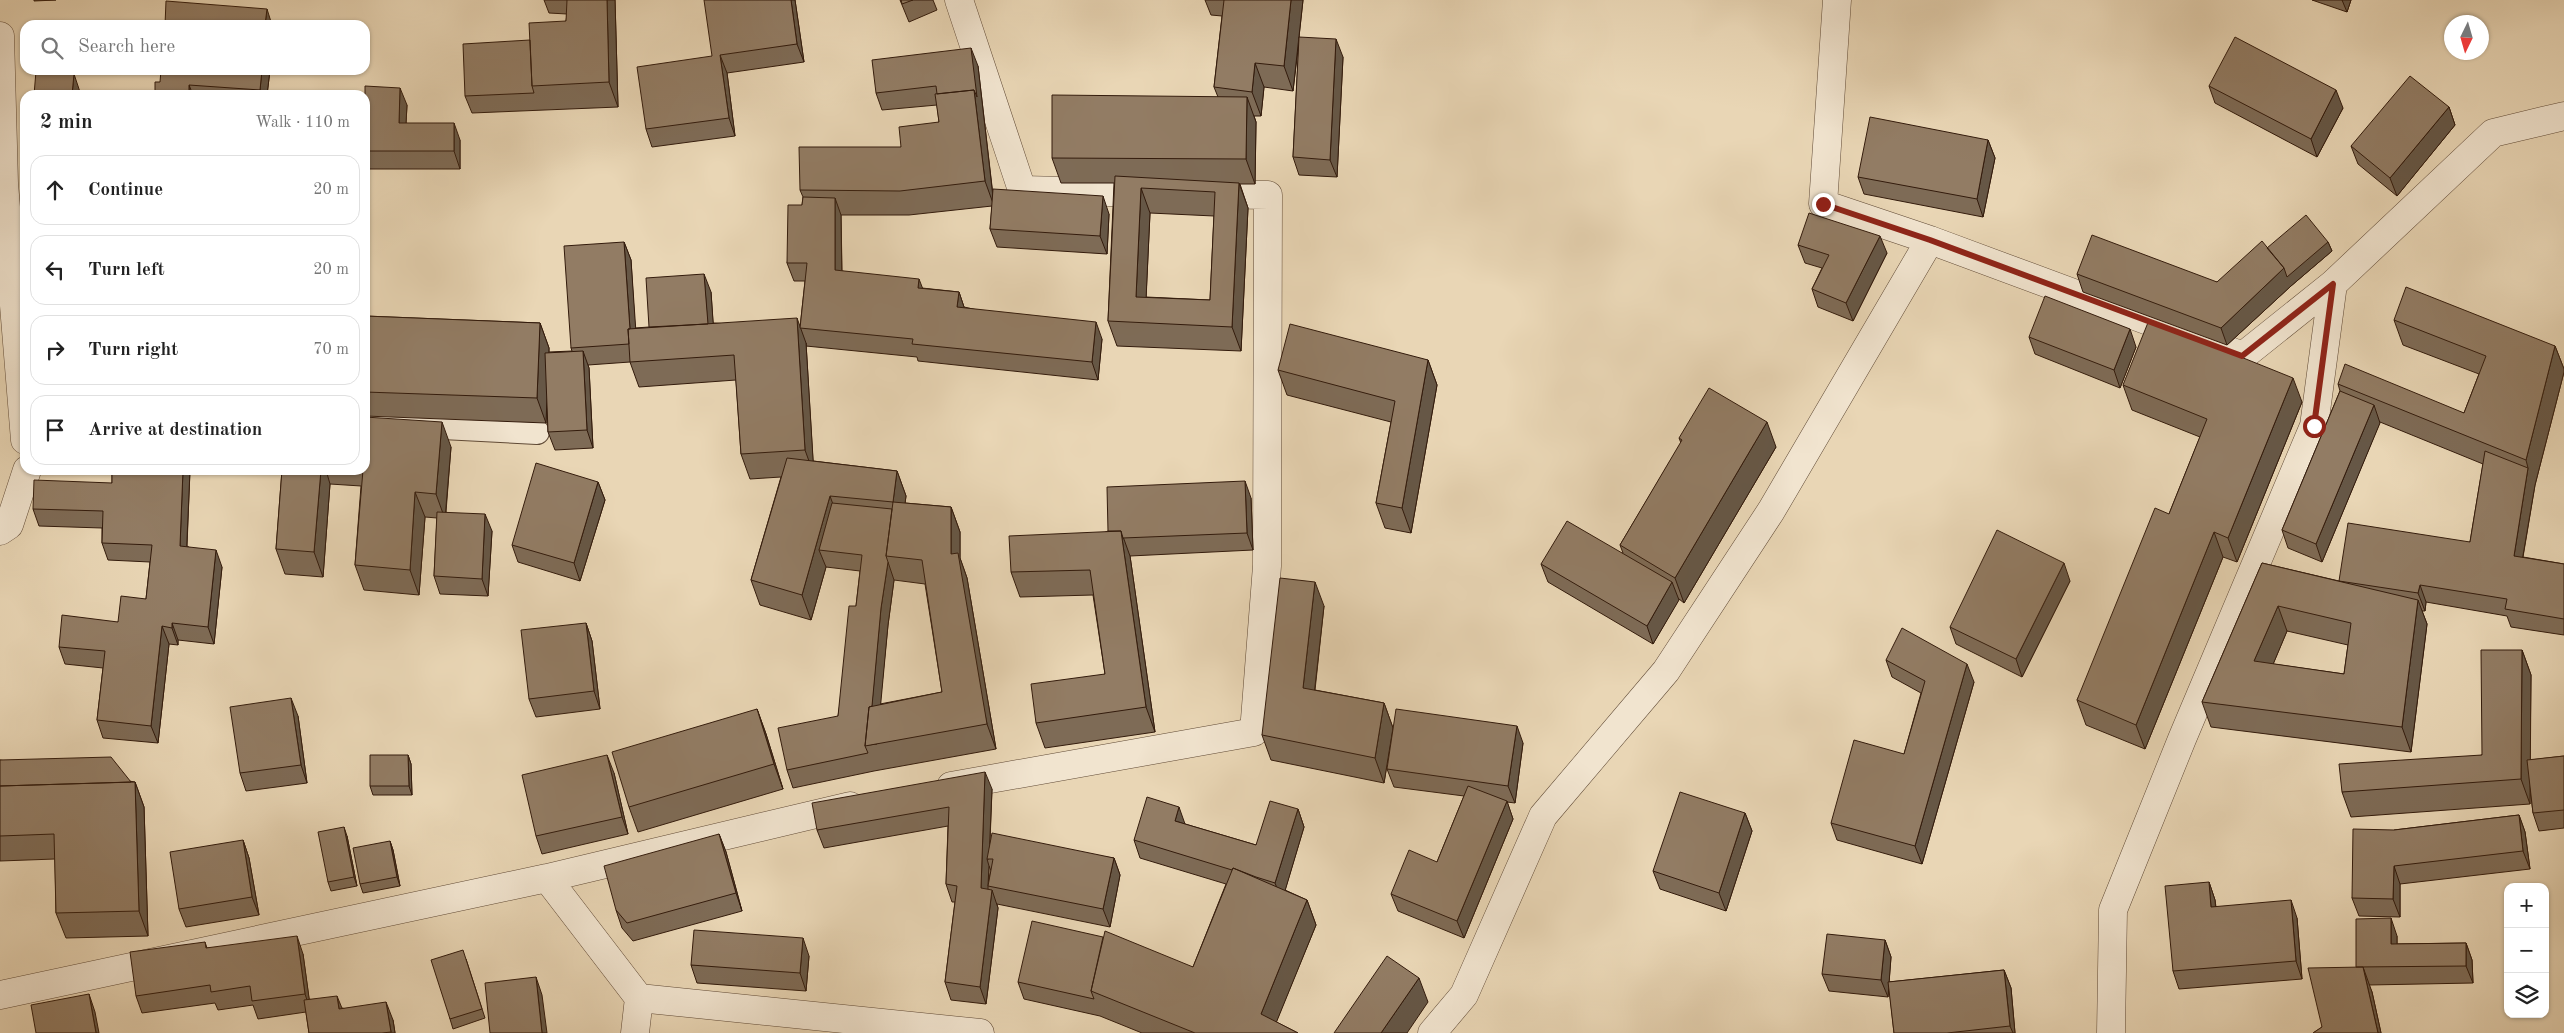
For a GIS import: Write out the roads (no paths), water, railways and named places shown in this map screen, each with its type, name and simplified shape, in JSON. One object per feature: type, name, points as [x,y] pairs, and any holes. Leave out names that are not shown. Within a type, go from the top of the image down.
[{"type":"street","points":[[927,790],[1254,732],[1267,566],[1268,195],[1022,190],[959,0]]},
{"type":"street","points":[[1838,0],[1823,204],[1930,240],[2242,356],[2333,284],[2493,133],[2564,116]]},
{"type":"street","points":[[0,36],[4,183],[20,377]]},
{"type":"street","points":[[1432,1033],[1464,995],[1543,816],[1666,671],[1771,511],[1930,240]]},
{"type":"street","points":[[2111,1033],[2113,910],[2182,739],[2314,426],[2333,284]]},
{"type":"street","points":[[0,532],[9,525],[25,475]]},
{"type":"street","points":[[0,995],[547,878],[870,802]]},
{"type":"street","points":[[547,878],[639,998],[635,1033]]},
{"type":"street","points":[[639,998],[980,1033]]},
{"type":"lane","points":[[370,424],[537,432]]}]
